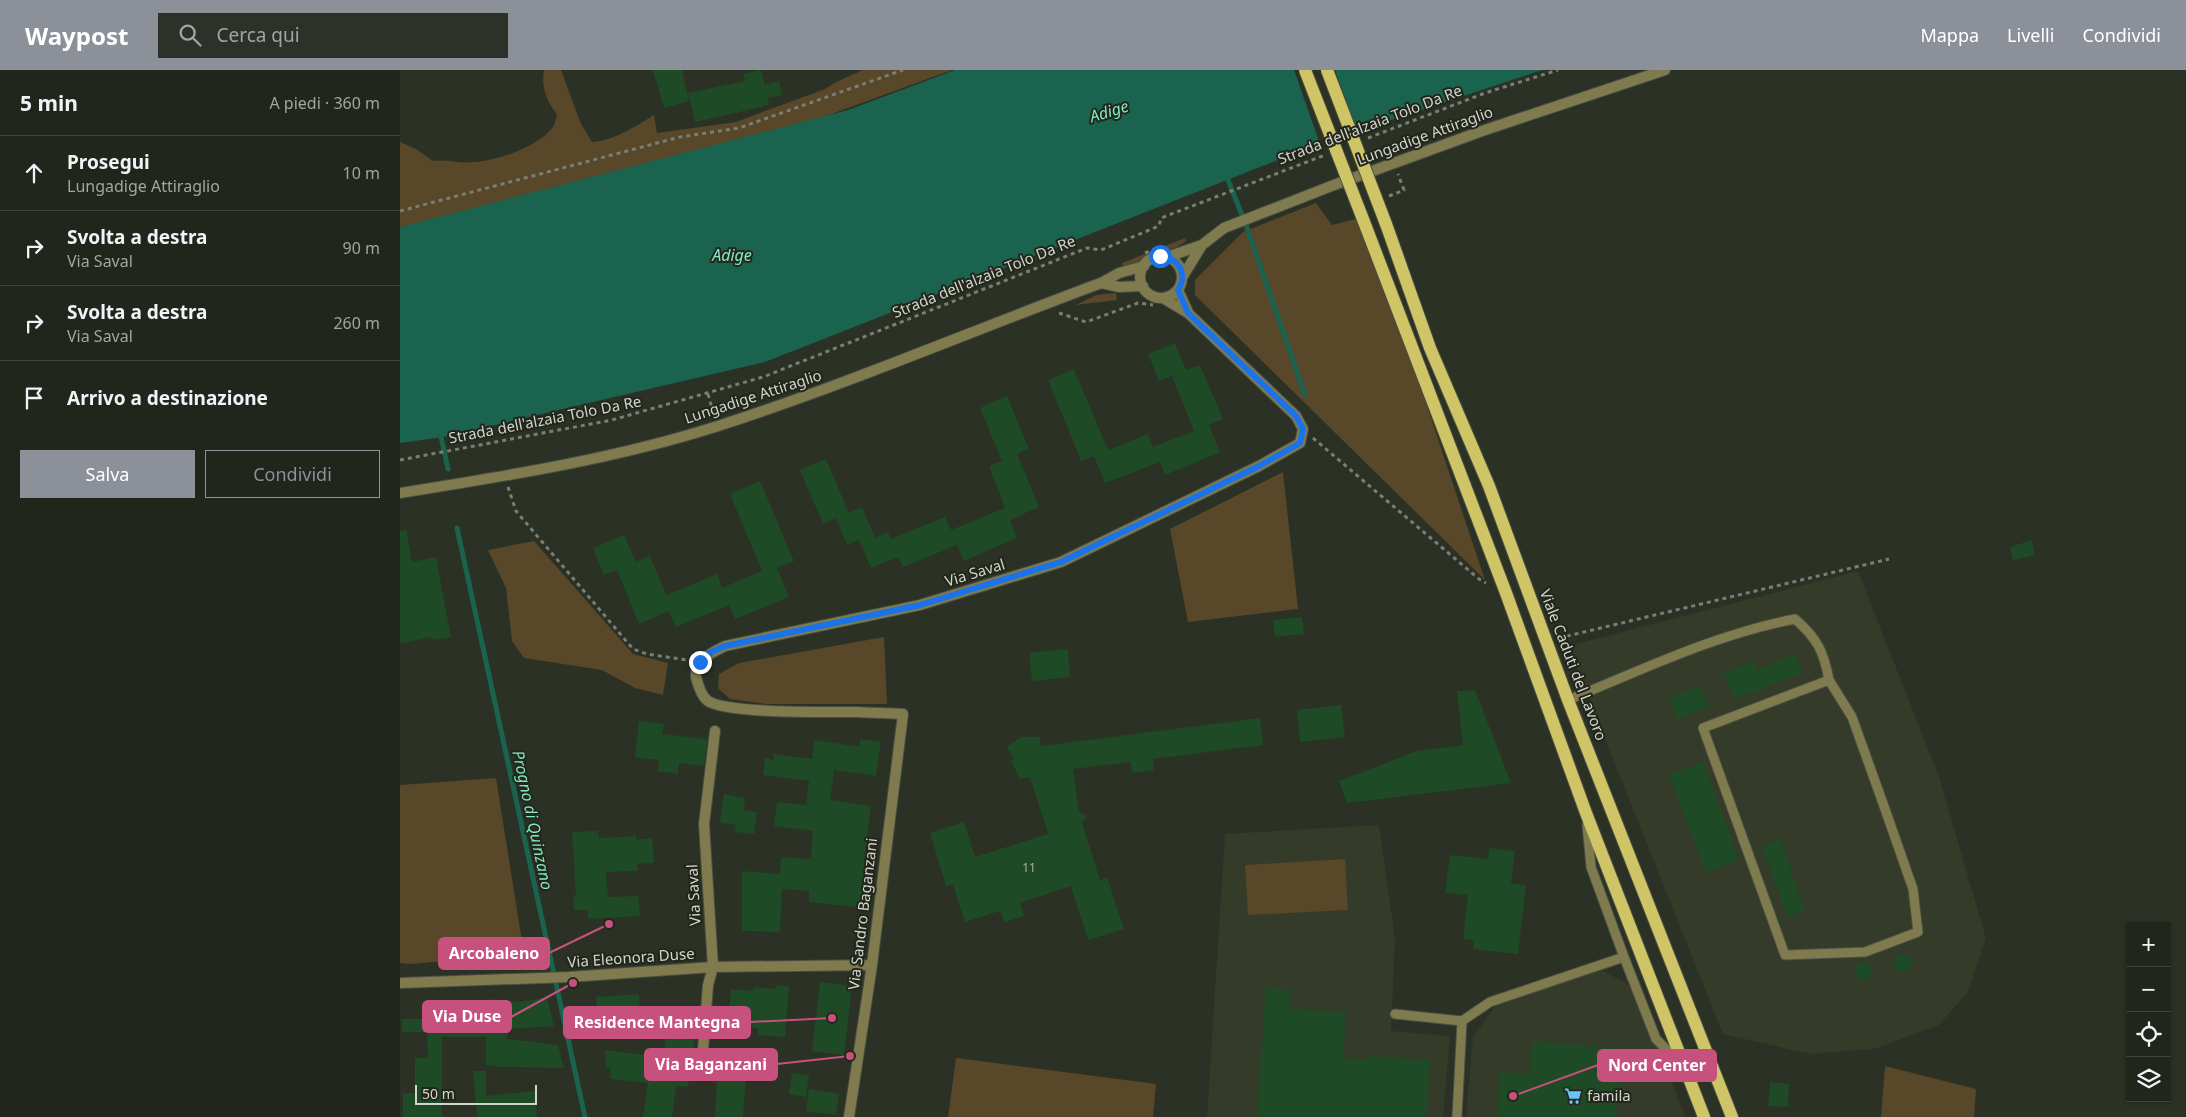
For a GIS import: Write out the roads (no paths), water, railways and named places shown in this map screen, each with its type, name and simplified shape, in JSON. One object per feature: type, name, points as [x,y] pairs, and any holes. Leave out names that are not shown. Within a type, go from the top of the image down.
[{"type":"main road","points":[[1305,70],[1506,593],[1586,812],[1704,1117]]},
{"type":"main road","name":"Viale Caduti del Lavoro","points":[[1327,70],[1386,224],[1430,348],[1489,486],[1568,700],[1732,1117]]},
{"type":"street","name":"Lungadige Attiraglio","points":[[1178,290],[1182,276],[1202,245],[1224,228],[1393,162],[1665,70]]},
{"type":"street","name":"Lungadige Attiraglio","points":[[400,493],[630,450],[717,426],[840,383],[1101,283],[1119,273],[1144,266],[1154,257],[1167,256],[1202,245]]},
{"type":"street","points":[[1167,256],[1178,264],[1182,276]]},
{"type":"street","points":[[1142,286],[1140,276],[1144,266]]},
{"type":"street","name":"Lungadige Attiraglio","points":[[1101,283],[1119,286],[1142,286],[1153,296],[1163,298]]},
{"type":"street","points":[[1163,298],[1178,290],[1188,313]]},
{"type":"street","points":[[1163,298],[1188,313]]},
{"type":"street","name":"Via Saval","points":[[903,714],[750,710],[718,705],[707,700],[701,692],[696,675],[700,662],[709,653],[725,646],[920,605],[1061,562],[1259,466],[1300,443],[1303,429],[1296,416],[1188,313]]},
{"type":"street","name":"Via Sandro Baganzani","points":[[850,1117],[872,965],[903,714]]},
{"type":"street","name":"Via Saval","points":[[713,967],[704,824],[715,731]]},
{"type":"street","name":"Via Eleonora Duse","points":[[400,983],[569,977],[713,967],[872,965]]},
{"type":"street","name":"Via Eleonora Duse","points":[[703,1050],[708,985],[713,967]]},
{"type":"lane","points":[[1568,700],[1683,652],[1772,623],[1795,619],[1812,633],[1825,657],[1830,680],[1852,717],[1886,809],[1912,889],[1918,932],[1865,952],[1785,955],[1703,728],[1830,680]]},
{"type":"lane","points":[[1586,812],[1591,867],[1624,957],[1656,1038],[1686,1068]]},
{"type":"lane","points":[[1395,1014],[1462,1022],[1490,1002],[1624,957]]},
{"type":"lane","points":[[1456,1117],[1462,1022]]},
{"type":"water","name":"Adige","points":[[955,70],[1542,70],[1311,147],[765,362],[443,437],[400,443],[400,227],[848,110]]},
{"type":"waterway","points":[[1226,175],[1246,225],[1305,395]]},
{"type":"waterway","points":[[440,432],[448,469]]},
{"type":"waterway","name":"Progno di Quinzano","points":[[457,528],[585,1117]]},
{"type":"place","name":"Arcobaleno","points":[[609,924]]},
{"type":"place","name":"Via Duse","points":[[573,983]]},
{"type":"place","name":"Residence Mantegna","points":[[832,1018]]},
{"type":"place","name":"Via Baganzani","points":[[850,1056]]},
{"type":"place","name":"Nord Center","points":[[1513,1096]]},
{"type":"place","name":"famila","points":[[1573,1096]]}]
